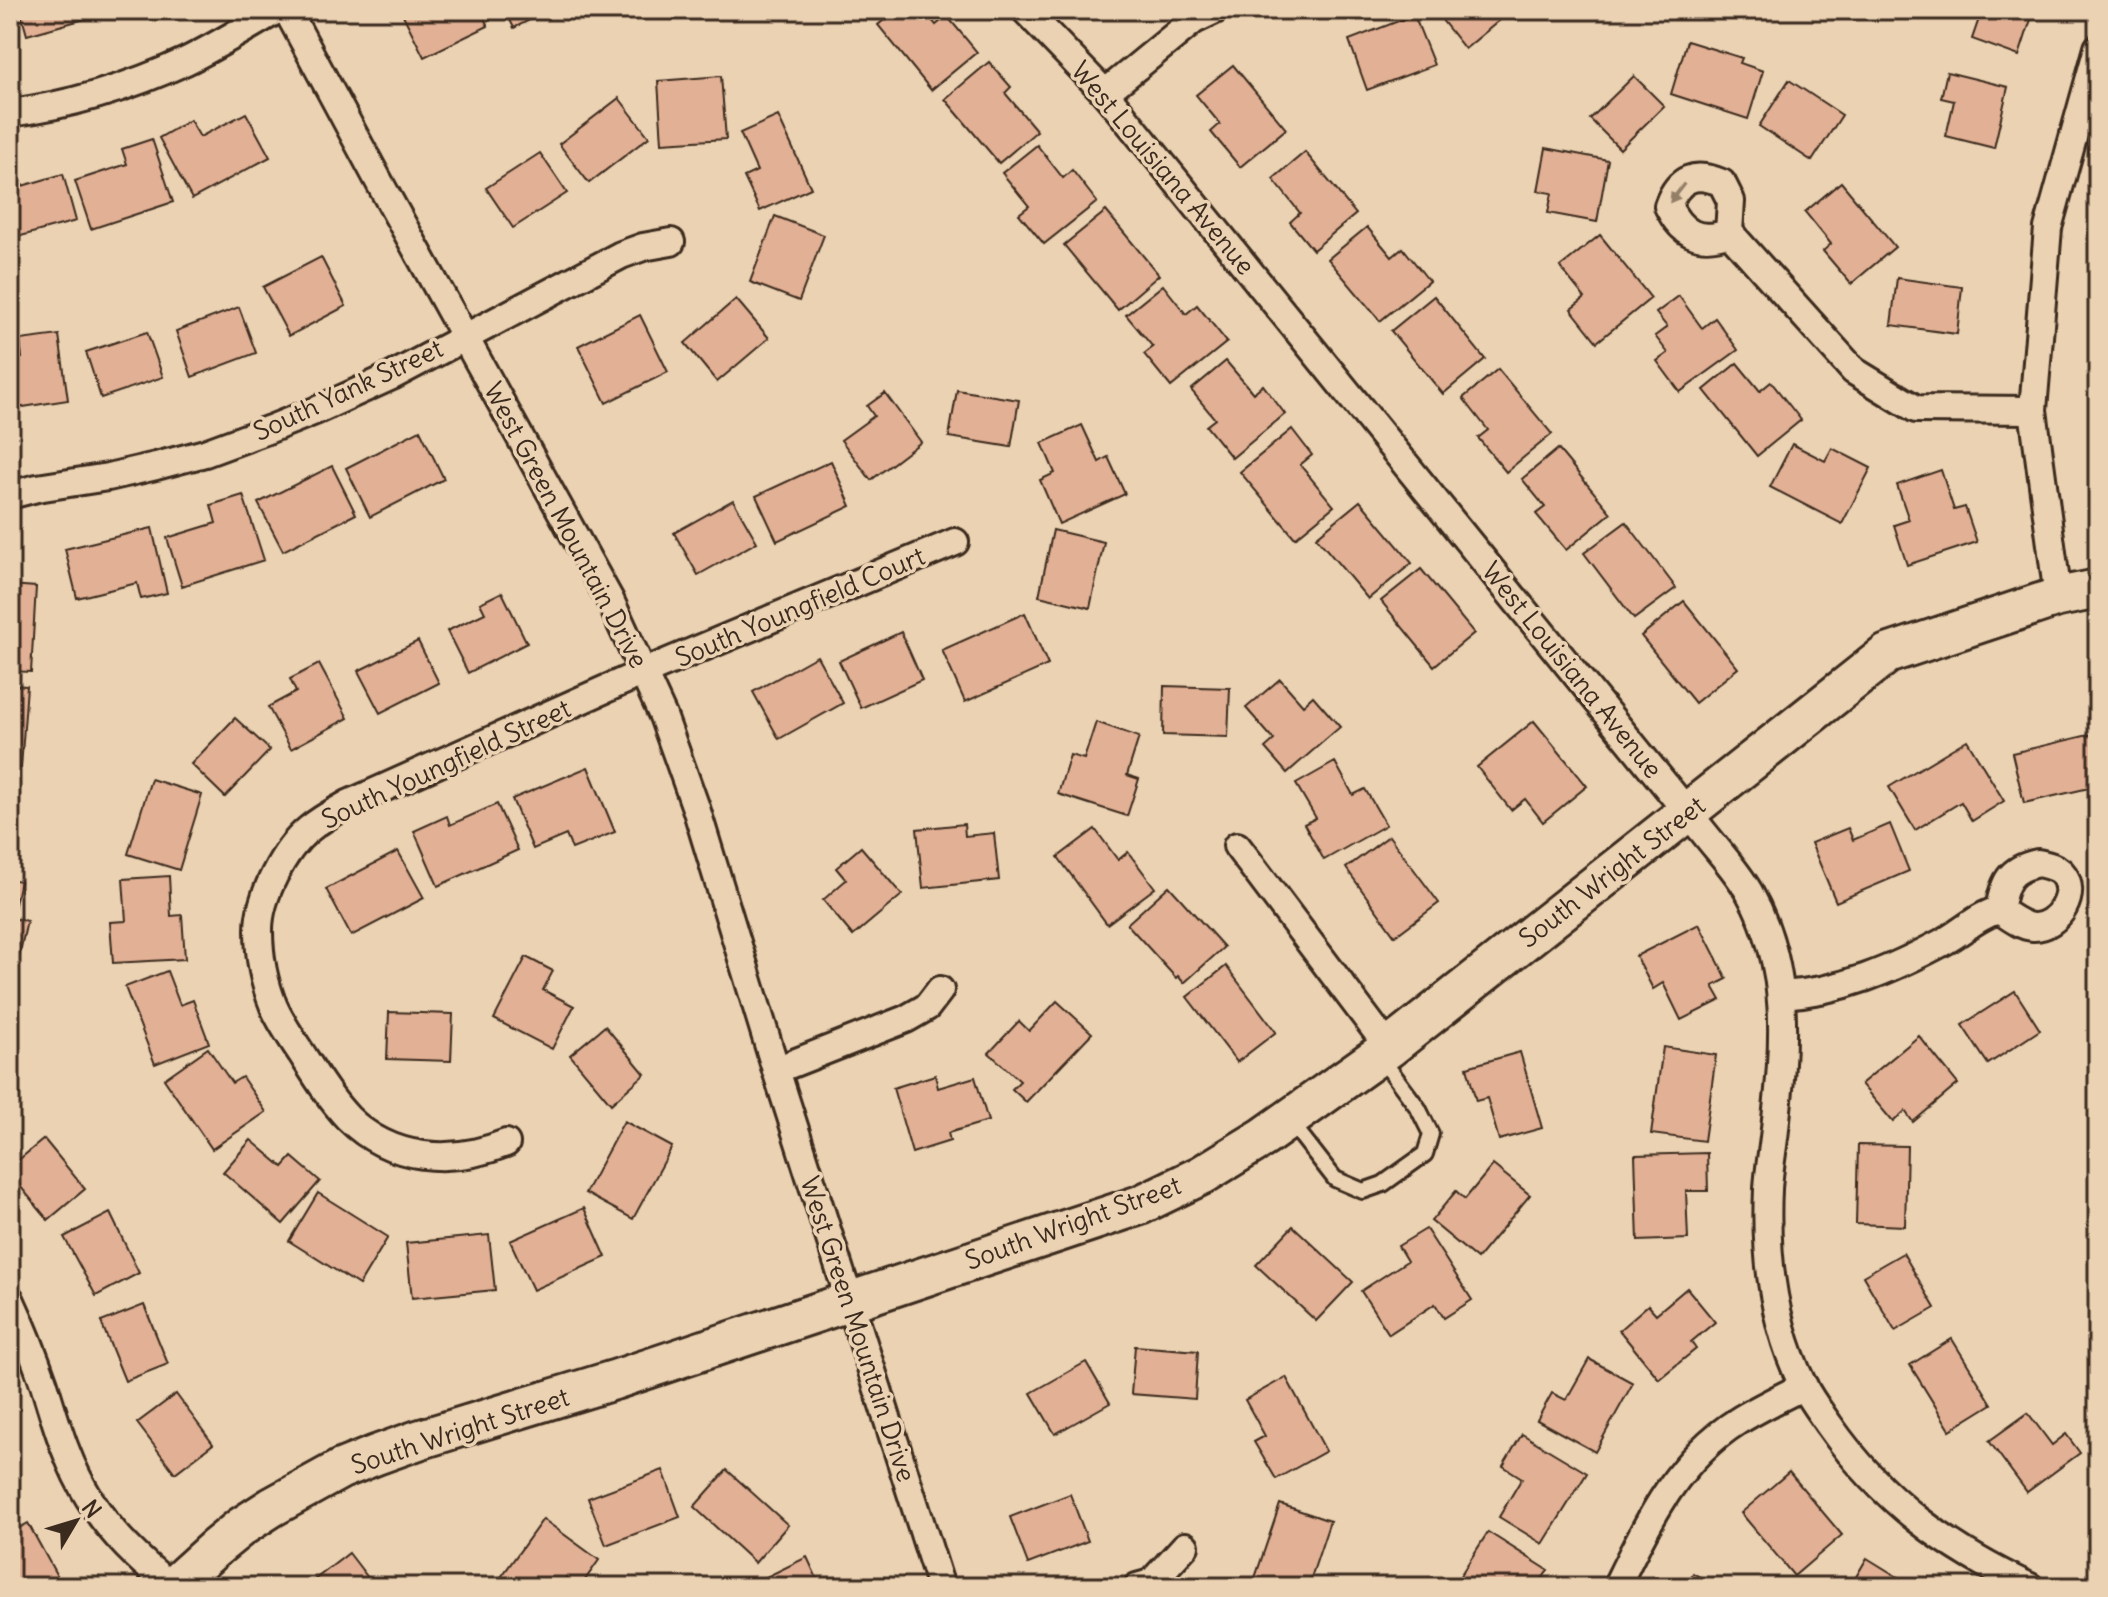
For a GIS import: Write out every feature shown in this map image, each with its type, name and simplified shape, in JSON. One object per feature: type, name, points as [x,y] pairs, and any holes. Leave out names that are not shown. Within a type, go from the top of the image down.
[{"type":"street","points":[[10,113],[55,105],[126,86],[187,60],[277,10]]},
{"type":"street","name":"West Green Mountain Drive","points":[[287,10],[610,600],[663,716],[696,808],[941,1587]]},
{"type":"street","name":"West Louisiana Avenue","points":[[1025,10],[1105,93],[1737,874],[1758,911],[1776,961],[1781,995],[1782,1054],[1768,1185],[1769,1248],[1778,1313],[1804,1386],[1855,1460],[1903,1509],[1964,1553],[2030,1587]]},
{"type":"street","points":[[1105,93],[1194,20],[1215,10]]},
{"type":"street","points":[[2058,597],[2033,410],[2048,228],[2098,48]]},
{"type":"street","points":[[1729,232],[1854,371],[1916,409],[2033,410]]},
{"type":"street","name":"South Yank Street","points":[[10,495],[108,477],[205,453],[315,411],[392,376],[621,255],[671,242]]},
{"type":"street","name":"South Youngfield Court","points":[[644,672],[955,542]]},
{"type":"street","name":"South Wright Street","points":[[172,1587],[241,1527],[341,1469],[418,1440],[614,1380],[1140,1205],[1202,1175],[1289,1120],[1384,1051],[1887,654],[2058,597],[2098,589]]},
{"type":"street","name":"South Youngfield Street","points":[[506,1143],[462,1157],[415,1154],[390,1147],[349,1119],[315,1075],[275,1010],[262,961],[259,927],[265,903],[274,874],[289,851],[307,830],[327,816],[644,672]]},
{"type":"street","points":[[1237,846],[1384,1051]]},
{"type":"street","points":[[1781,995],[1807,994],[1878,974],[1954,936],[1989,912],[1999,910]]},
{"type":"street","points":[[776,1070],[906,1019],[927,1007],[940,990]]},
{"type":"street","points":[[10,1299],[27,1335],[65,1451],[90,1499],[141,1562],[172,1587]]},
{"type":"street","points":[[1616,1587],[1647,1522],[1687,1465],[1737,1422],[1804,1386]]},
{"type":"street","points":[[1137,1587],[1151,1583],[1185,1546]]},
{"type":"lane","points":[[1289,1120],[1335,1179],[1363,1191],[1383,1184],[1415,1162],[1425,1154],[1431,1134],[1384,1051]]},
{"type":"building","points":[[20,10],[85,10],[88,18],[27,35]]},
{"type":"building","points":[[403,10],[480,10],[488,26],[424,57]]},
{"type":"building","points":[[505,10],[549,10],[514,28]]},
{"type":"building","points":[[896,10],[924,10],[936,25],[947,16],[977,52],[931,90],[878,25]]},
{"type":"building","points":[[1434,10],[1512,10],[1465,49]]},
{"type":"building","points":[[1982,10],[2034,10],[2019,56],[1972,39]]},
{"type":"building","points":[[1414,15],[1434,65],[1367,90],[1349,40]]},
{"type":"building","points":[[1687,41],[1742,58],[1740,63],[1763,71],[1748,119],[1671,94]]},
{"type":"building","points":[[989,62],[1011,87],[1005,93],[1037,131],[999,163],[945,99]]},
{"type":"building","points":[[1233,65],[1286,129],[1240,167],[1211,132],[1220,124],[1196,95]]},
{"type":"building","points":[[1947,72],[2008,87],[1994,148],[1946,136],[1954,101],[1941,98]]},
{"type":"building","points":[[721,76],[726,139],[662,143],[658,81]]},
{"type":"building","points":[[1634,76],[1664,106],[1620,149],[1590,119]]},
{"type":"building","points":[[1789,80],[1842,115],[1812,161],[1759,126]]},
{"type":"building","points":[[619,98],[649,137],[589,183],[559,144]]},
{"type":"building","points":[[246,113],[270,157],[192,199],[159,138],[190,120],[200,137]]},
{"type":"building","points":[[778,116],[811,188],[760,211],[744,177],[757,171],[740,133]]},
{"type":"building","points":[[152,139],[173,202],[91,229],[75,181],[127,164],[122,149]]},
{"type":"building","points":[[1037,145],[1063,178],[1072,170],[1097,202],[1044,244],[1019,214],[1029,206],[1002,173]]},
{"type":"building","points":[[1546,148],[1608,160],[1597,222],[1548,213],[1552,193],[1538,191]]},
{"type":"building","points":[[1305,152],[1356,214],[1313,250],[1290,222],[1300,213],[1273,179]]},
{"type":"building","points":[[540,153],[567,193],[513,228],[486,188]]},
{"type":"building","points":[[15,163],[22,186],[63,174],[76,221],[10,239],[10,164]]},
{"type":"building","points":[[1841,182],[1895,247],[1851,284],[1823,251],[1831,244],[1805,212]]},
{"type":"building","points":[[1106,211],[1159,275],[1118,310],[1064,245]]},
{"type":"building","points":[[775,216],[824,235],[799,301],[750,282]]},
{"type":"building","points":[[1367,227],[1392,257],[1403,248],[1429,281],[1380,321],[1328,259]]},
{"type":"building","points":[[1600,235],[1651,298],[1597,342],[1571,309],[1585,298],[1560,267]]},
{"type":"building","points":[[321,257],[346,306],[289,336],[263,287]]},
{"type":"building","points":[[1897,278],[1962,287],[1957,334],[1891,325]]},
{"type":"building","points":[[1163,285],[1186,314],[1197,305],[1227,342],[1171,387],[1144,354],[1153,347],[1126,315]]},
{"type":"building","points":[[1434,296],[1485,359],[1443,394],[1391,331]]},
{"type":"building","points":[[1679,296],[1702,328],[1715,318],[1738,350],[1680,392],[1657,361],[1668,353],[1655,336],[1667,327],[1656,313]]},
{"type":"building","points":[[736,299],[769,338],[717,382],[685,343]]},
{"type":"building","points":[[239,307],[256,353],[192,377],[176,331]]},
{"type":"building","points":[[640,315],[668,372],[606,403],[578,346]]},
{"type":"building","points":[[147,332],[163,377],[101,398],[86,352]]},
{"type":"building","points":[[59,335],[68,400],[10,409],[10,360],[22,358],[20,340]]},
{"type":"building","points":[[1226,361],[1253,393],[1263,385],[1285,414],[1232,458],[1206,426],[1215,419],[1191,390]]},
{"type":"building","points":[[1737,363],[1760,391],[1771,382],[1801,420],[1757,456],[1704,390]]},
{"type":"building","points":[[1498,369],[1552,434],[1506,472],[1478,438],[1488,430],[1463,398]]},
{"type":"building","points":[[957,390],[1019,400],[1011,447],[949,437]]},
{"type":"building","points":[[885,393],[921,442],[871,480],[841,440],[874,416],[867,406]]},
{"type":"building","points":[[1082,425],[1099,462],[1108,457],[1125,494],[1059,524],[1040,480],[1055,473],[1042,443]]},
{"type":"building","points":[[1292,429],[1312,455],[1300,465],[1334,506],[1295,538],[1240,472]]},
{"type":"building","points":[[420,430],[444,479],[370,517],[346,468]]},
{"type":"building","points":[[1792,444],[1825,461],[1832,448],[1871,468],[1842,524],[1770,487]]},
{"type":"building","points":[[1558,449],[1611,513],[1566,550],[1536,514],[1545,507],[1522,479]]},
{"type":"building","points":[[831,461],[851,506],[777,541],[756,496]]},
{"type":"building","points":[[332,466],[356,514],[283,551],[258,503]]},
{"type":"building","points":[[1941,470],[1954,510],[1965,507],[1977,542],[1907,565],[1894,525],[1909,520],[1897,485]]},
{"type":"building","points":[[243,495],[264,560],[182,586],[167,538],[216,523],[211,505]]},
{"type":"building","points":[[733,500],[757,542],[698,575],[674,533]]},
{"type":"building","points":[[1360,501],[1412,563],[1368,599],[1316,537]]},
{"type":"building","points":[[1626,522],[1676,588],[1634,619],[1584,553]]},
{"type":"building","points":[[152,528],[167,593],[141,599],[137,583],[77,598],[65,549]]},
{"type":"building","points":[[1053,530],[1104,542],[1090,608],[1039,596]]},
{"type":"building","points":[[1421,569],[1474,633],[1434,666],[1381,601]]},
{"type":"building","points":[[10,585],[36,587],[31,672],[10,671]]},
{"type":"building","points":[[502,592],[527,643],[468,673],[447,631],[485,613],[480,603]]},
{"type":"building","points":[[1684,601],[1738,668],[1695,703],[1641,636]]},
{"type":"building","points":[[1025,613],[1048,665],[965,702],[942,650]]},
{"type":"building","points":[[901,632],[922,680],[861,708],[839,661]]},
{"type":"building","points":[[418,641],[439,683],[380,713],[358,671]]},
{"type":"building","points":[[817,656],[843,703],[779,739],[753,692]]},
{"type":"building","points":[[319,664],[348,718],[291,749],[268,707],[296,692],[290,679]]},
{"type":"building","points":[[1280,679],[1303,705],[1313,696],[1340,727],[1287,773],[1265,748],[1274,740],[1246,708]]},
{"type":"building","points":[[10,685],[27,686],[21,768],[10,767]]},
{"type":"building","points":[[1164,686],[1230,688],[1228,737],[1163,735]]},
{"type":"building","points":[[235,718],[270,750],[225,797],[191,764]]},
{"type":"building","points":[[1534,721],[1587,786],[1543,822],[1525,799],[1511,810],[1477,767]]},
{"type":"building","points":[[1096,722],[1139,737],[1127,775],[1139,779],[1127,816],[1058,794],[1070,755],[1084,759]]},
{"type":"building","points":[[2097,733],[2098,786],[2024,803],[2012,753]]},
{"type":"building","points":[[1967,740],[2004,801],[1972,821],[1961,802],[1915,830],[1889,787]]},
{"type":"building","points":[[1335,762],[1353,795],[1365,789],[1386,825],[1324,860],[1304,824],[1316,818],[1296,784]]},
{"type":"building","points":[[588,767],[615,832],[572,849],[566,835],[533,849],[512,799]]},
{"type":"building","points":[[151,779],[202,795],[179,870],[128,854]]},
{"type":"building","points":[[10,780],[15,780],[10,855]]},
{"type":"building","points":[[497,804],[518,850],[438,886],[414,831],[447,816],[450,825]]},
{"type":"building","points":[[964,824],[965,836],[994,833],[999,880],[923,888],[917,829]]},
{"type":"building","points":[[1890,824],[1909,871],[1836,902],[1811,843],[1848,828],[1853,840]]},
{"type":"building","points":[[1095,829],[1118,860],[1128,852],[1155,888],[1107,924],[1058,857]]},
{"type":"building","points":[[1389,836],[1439,903],[1395,936],[1346,868]]},
{"type":"building","points":[[861,847],[902,895],[853,936],[823,900],[846,880],[836,868]]},
{"type":"building","points":[[398,851],[424,898],[351,936],[326,889]]},
{"type":"building","points":[[169,876],[171,916],[182,915],[185,959],[113,963],[110,922],[126,921],[123,879]]},
{"type":"building","points":[[10,879],[20,881],[12,918],[27,921],[18,961],[10,959]]},
{"type":"building","points":[[1169,886],[1224,947],[1184,983],[1127,924]]},
{"type":"building","points":[[1699,924],[1727,979],[1713,986],[1721,1000],[1681,1020],[1663,983],[1653,989],[1636,956]]},
{"type":"building","points":[[526,957],[553,971],[543,990],[574,1006],[552,1049],[494,1019]]},
{"type":"building","points":[[1226,966],[1276,1032],[1237,1062],[1187,997]]},
{"type":"building","points":[[167,971],[180,1005],[193,1000],[209,1043],[155,1064],[125,987]]},
{"type":"building","points":[[2015,991],[2040,1030],[1988,1064],[1962,1025]]},
{"type":"building","points":[[1057,1001],[1092,1033],[1026,1102],[1012,1089],[1020,1081],[989,1053],[1019,1021],[1029,1031]]},
{"type":"building","points":[[389,1012],[453,1014],[451,1061],[387,1059]]},
{"type":"building","points":[[605,1026],[645,1074],[611,1104],[570,1055]]},
{"type":"building","points":[[1919,1036],[1958,1084],[1913,1122],[1905,1111],[1893,1122],[1861,1084]]},
{"type":"building","points":[[1663,1047],[1716,1055],[1704,1141],[1651,1134]]},
{"type":"building","points":[[208,1048],[232,1083],[242,1077],[266,1112],[212,1149],[164,1079]]},
{"type":"building","points":[[1520,1052],[1542,1128],[1499,1140],[1487,1098],[1476,1101],[1467,1067]]},
{"type":"building","points":[[935,1075],[938,1088],[975,1077],[988,1121],[948,1133],[950,1141],[912,1153],[893,1088]]},
{"type":"building","points":[[624,1121],[672,1147],[633,1219],[585,1193]]},
{"type":"building","points":[[44,1139],[85,1189],[48,1220],[10,1174],[10,1167]]},
{"type":"building","points":[[251,1140],[283,1167],[292,1157],[320,1181],[283,1224],[223,1172]]},
{"type":"building","points":[[1858,1145],[1907,1146],[1905,1226],[1856,1224]]},
{"type":"building","points":[[1707,1153],[1708,1191],[1686,1191],[1688,1239],[1638,1241],[1635,1155]]},
{"type":"building","points":[[1493,1165],[1530,1195],[1477,1259],[1431,1221],[1456,1191],[1465,1199]]},
{"type":"building","points":[[318,1193],[388,1237],[359,1285],[289,1241]]},
{"type":"building","points":[[584,1208],[606,1257],[533,1290],[510,1241]]},
{"type":"building","points":[[110,1213],[139,1273],[96,1296],[64,1237]]},
{"type":"building","points":[[1293,1226],[1353,1282],[1316,1321],[1256,1265]]},
{"type":"building","points":[[1426,1229],[1472,1300],[1444,1318],[1435,1304],[1389,1334],[1361,1291],[1407,1261],[1398,1246]]},
{"type":"building","points":[[489,1235],[495,1290],[412,1298],[406,1243]]},
{"type":"building","points":[[1903,1253],[1935,1308],[1895,1331],[1863,1276]]},
{"type":"building","points":[[1687,1288],[1715,1322],[1691,1342],[1696,1349],[1659,1379],[1619,1330],[1648,1305],[1656,1314]]},
{"type":"building","points":[[144,1305],[168,1364],[125,1381],[101,1322]]},
{"type":"building","points":[[1952,1339],[1992,1404],[1950,1430],[1910,1365]]},
{"type":"building","points":[[1135,1346],[1198,1351],[1195,1399],[1131,1394]]},
{"type":"building","points":[[1589,1359],[1633,1383],[1595,1452],[1537,1420],[1552,1393],[1566,1400]]},
{"type":"building","points":[[1086,1362],[1110,1403],[1055,1434],[1031,1393]]},
{"type":"building","points":[[1286,1377],[1326,1451],[1276,1479],[1254,1442],[1265,1436],[1245,1400]]},
{"type":"building","points":[[176,1394],[213,1444],[175,1473],[137,1423]]},
{"type":"building","points":[[2028,1413],[2052,1445],[2066,1434],[2080,1453],[2027,1492],[1989,1441]]},
{"type":"building","points":[[1522,1434],[1587,1473],[1543,1544],[1499,1517],[1522,1478],[1503,1466]]},
{"type":"building","points":[[663,1470],[680,1517],[606,1545],[588,1498]]},
{"type":"building","points":[[727,1470],[788,1525],[755,1563],[694,1507]]},
{"type":"building","points":[[1789,1472],[1842,1535],[1794,1576],[1741,1513]]},
{"type":"building","points":[[1070,1494],[1088,1541],[1028,1564],[1010,1517]]},
{"type":"building","points":[[1280,1504],[1330,1521],[1308,1587],[1271,1587],[1254,1581]]},
{"type":"building","points":[[543,1519],[599,1560],[580,1587],[566,1577],[559,1587],[494,1587]]},
{"type":"building","points":[[28,1523],[63,1587],[10,1587],[10,1533]]},
{"type":"building","points":[[1488,1532],[1548,1570],[1537,1587],[1453,1587]]},
{"type":"building","points":[[349,1553],[372,1583],[366,1587],[305,1587]]},
{"type":"building","points":[[807,1557],[821,1587],[763,1587],[760,1580]]},
{"type":"building","points":[[1867,1558],[1914,1587],[1850,1587]]},
{"type":"building","points":[[1693,1573],[1717,1587],[1685,1587]]}]
